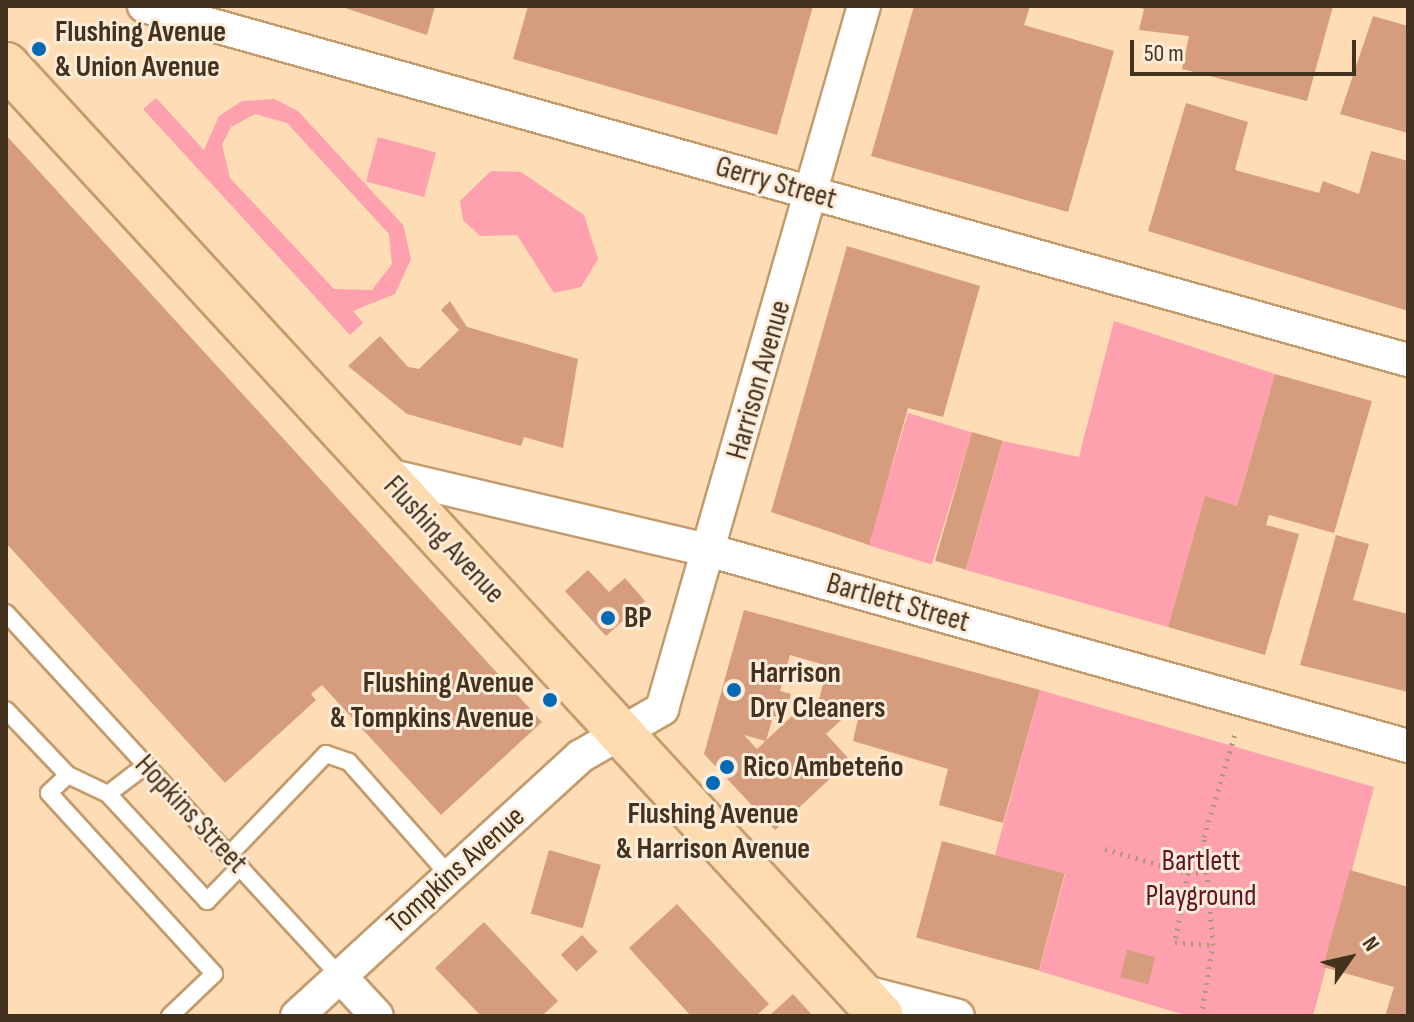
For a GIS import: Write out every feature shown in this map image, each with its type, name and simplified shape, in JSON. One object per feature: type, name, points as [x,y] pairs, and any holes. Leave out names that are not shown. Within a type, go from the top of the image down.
[{"type":"main road","name":"Flushing Avenue","points":[[6,65],[623,732],[869,1003]]},
{"type":"street","name":"Gerry Street","points":[[144,6],[1408,360]]},
{"type":"street","name":"Harrison Avenue","points":[[623,732],[662,709],[711,551],[864,6]]},
{"type":"street","name":"Bartlett Street","points":[[383,474],[711,551],[1408,746]]},
{"type":"street","name":"Tompkins Avenue","points":[[297,1016],[581,756],[623,732]]},
{"type":"street","name":"Hopkins Street","points":[[340,976],[377,1016]]},
{"type":"street","points":[[869,1003],[958,1016]]},
{"type":"lane","name":"Hopkins Street","points":[[6,613],[340,976]]},
{"type":"lane","points":[[6,710],[68,775],[108,794],[207,901],[234,861],[318,759],[333,755],[349,762],[450,876]]},
{"type":"lane","points":[[108,794],[146,765]]},
{"type":"lane","points":[[68,775],[49,793],[214,974],[170,1016]]},
{"type":"path","points":[[1201,1016],[1213,945],[1204,837],[1236,729]]},
{"type":"path","points":[[1105,849],[1188,873],[1208,872]]},
{"type":"path","points":[[1188,873],[1175,942],[1213,945]]},
{"type":"green space","points":[[156,98],[204,150],[219,116],[242,101],[274,99],[298,111],[403,225],[411,259],[395,294],[353,311],[363,323],[350,335],[143,109]],"holes":[[[255,114],[287,123],[389,234],[392,264],[372,290],[334,289],[230,178],[222,145],[231,127]]]},
{"type":"green space","points":[[378,137],[436,153],[424,197],[366,181]]},
{"type":"green space","points":[[491,171],[521,172],[584,215],[598,259],[581,287],[554,293],[517,235],[480,236],[463,220],[460,201]]},
{"type":"green space","points":[[1114,321],[1275,374],[1237,506],[1205,497],[1168,627],[966,570],[1003,441],[1079,457]]},
{"type":"green space","points":[[908,413],[972,433],[932,565],[868,545]]},
{"type":"green space","name":"Bartlett Playground","points":[[1040,690],[1374,787],[1313,1016],[1188,1016],[1039,971],[1065,875],[995,855]]},
{"type":"building","points":[[339,6],[435,6],[427,35]]},
{"type":"building","points":[[528,6],[813,6],[777,135],[513,59]]},
{"type":"building","points":[[914,6],[1030,6],[1024,25],[1114,51],[1068,212],[871,156]]},
{"type":"building","points":[[1135,6],[1333,6],[1307,101],[1182,69],[1189,36],[1139,30],[1144,9]]},
{"type":"building","points":[[1373,16],[1408,26],[1408,133],[1340,114]]},
{"type":"building","points":[[1186,103],[1248,122],[1235,170],[1319,193],[1323,181],[1359,194],[1371,151],[1408,161],[1408,311],[1148,231]]},
{"type":"building","points":[[6,135],[542,722],[441,815],[322,685],[311,694],[316,700],[225,783],[6,543]]},
{"type":"building","points":[[847,246],[980,286],[943,417],[908,408],[869,545],[771,512]]},
{"type":"building","points":[[450,301],[467,327],[578,359],[563,448],[524,437],[521,446],[407,414],[348,366],[380,336],[408,367],[419,369],[459,330],[441,310]]},
{"type":"building","points":[[1275,374],[1372,401],[1334,533],[1269,515],[1266,525],[1299,534],[1265,655],[1168,627],[1205,496],[1237,506]]},
{"type":"building","points":[[972,432],[1003,441],[966,570],[935,561]]},
{"type":"building","points":[[1336,535],[1369,544],[1353,600],[1408,614],[1408,692],[1300,665]]},
{"type":"building","name":"BP","points":[[588,570],[609,592],[625,578],[645,601],[606,636],[565,591]]},
{"type":"building","points":[[744,610],[1040,690],[1003,823],[939,805],[948,769],[853,741],[862,701],[826,734],[850,760],[775,830],[704,754]],"holes":[[[790,655],[828,666],[818,703],[809,700],[766,740],[773,716],[784,719],[791,694],[780,691]],[[744,735],[766,741],[757,749]]]},
{"type":"building","points":[[942,841],[1065,874],[1039,970],[916,938]]},
{"type":"building","points":[[549,850],[601,865],[583,928],[531,913]]},
{"type":"building","points":[[1350,870],[1408,887],[1408,1016],[1385,1016],[1394,987],[1323,967]]},
{"type":"building","points":[[677,904],[769,1004],[756,1016],[691,1016],[629,948]]},
{"type":"building","points":[[484,922],[558,1001],[542,1016],[481,1016],[435,968]]},
{"type":"building","points":[[582,935],[598,952],[576,972],[561,955]]},
{"type":"building","points":[[1127,950],[1155,957],[1148,984],[1120,977]]},
{"type":"building","points":[[793,994],[813,1016],[769,1016]]},
{"type":"place","name":"Flushing Avenue & Union Avenue","points":[[39,49]]},
{"type":"place","name":"BP","points":[[608,618]]},
{"type":"place","name":"Harrison Dry Cleaners","points":[[734,690]]},
{"type":"place","name":"Flushing Avenue & Tompkins Avenue","points":[[550,700]]},
{"type":"place","name":"Rico Ambeteño","points":[[727,767]]},
{"type":"place","name":"Flushing Avenue & Harrison Avenue","points":[[713,783]]}]
